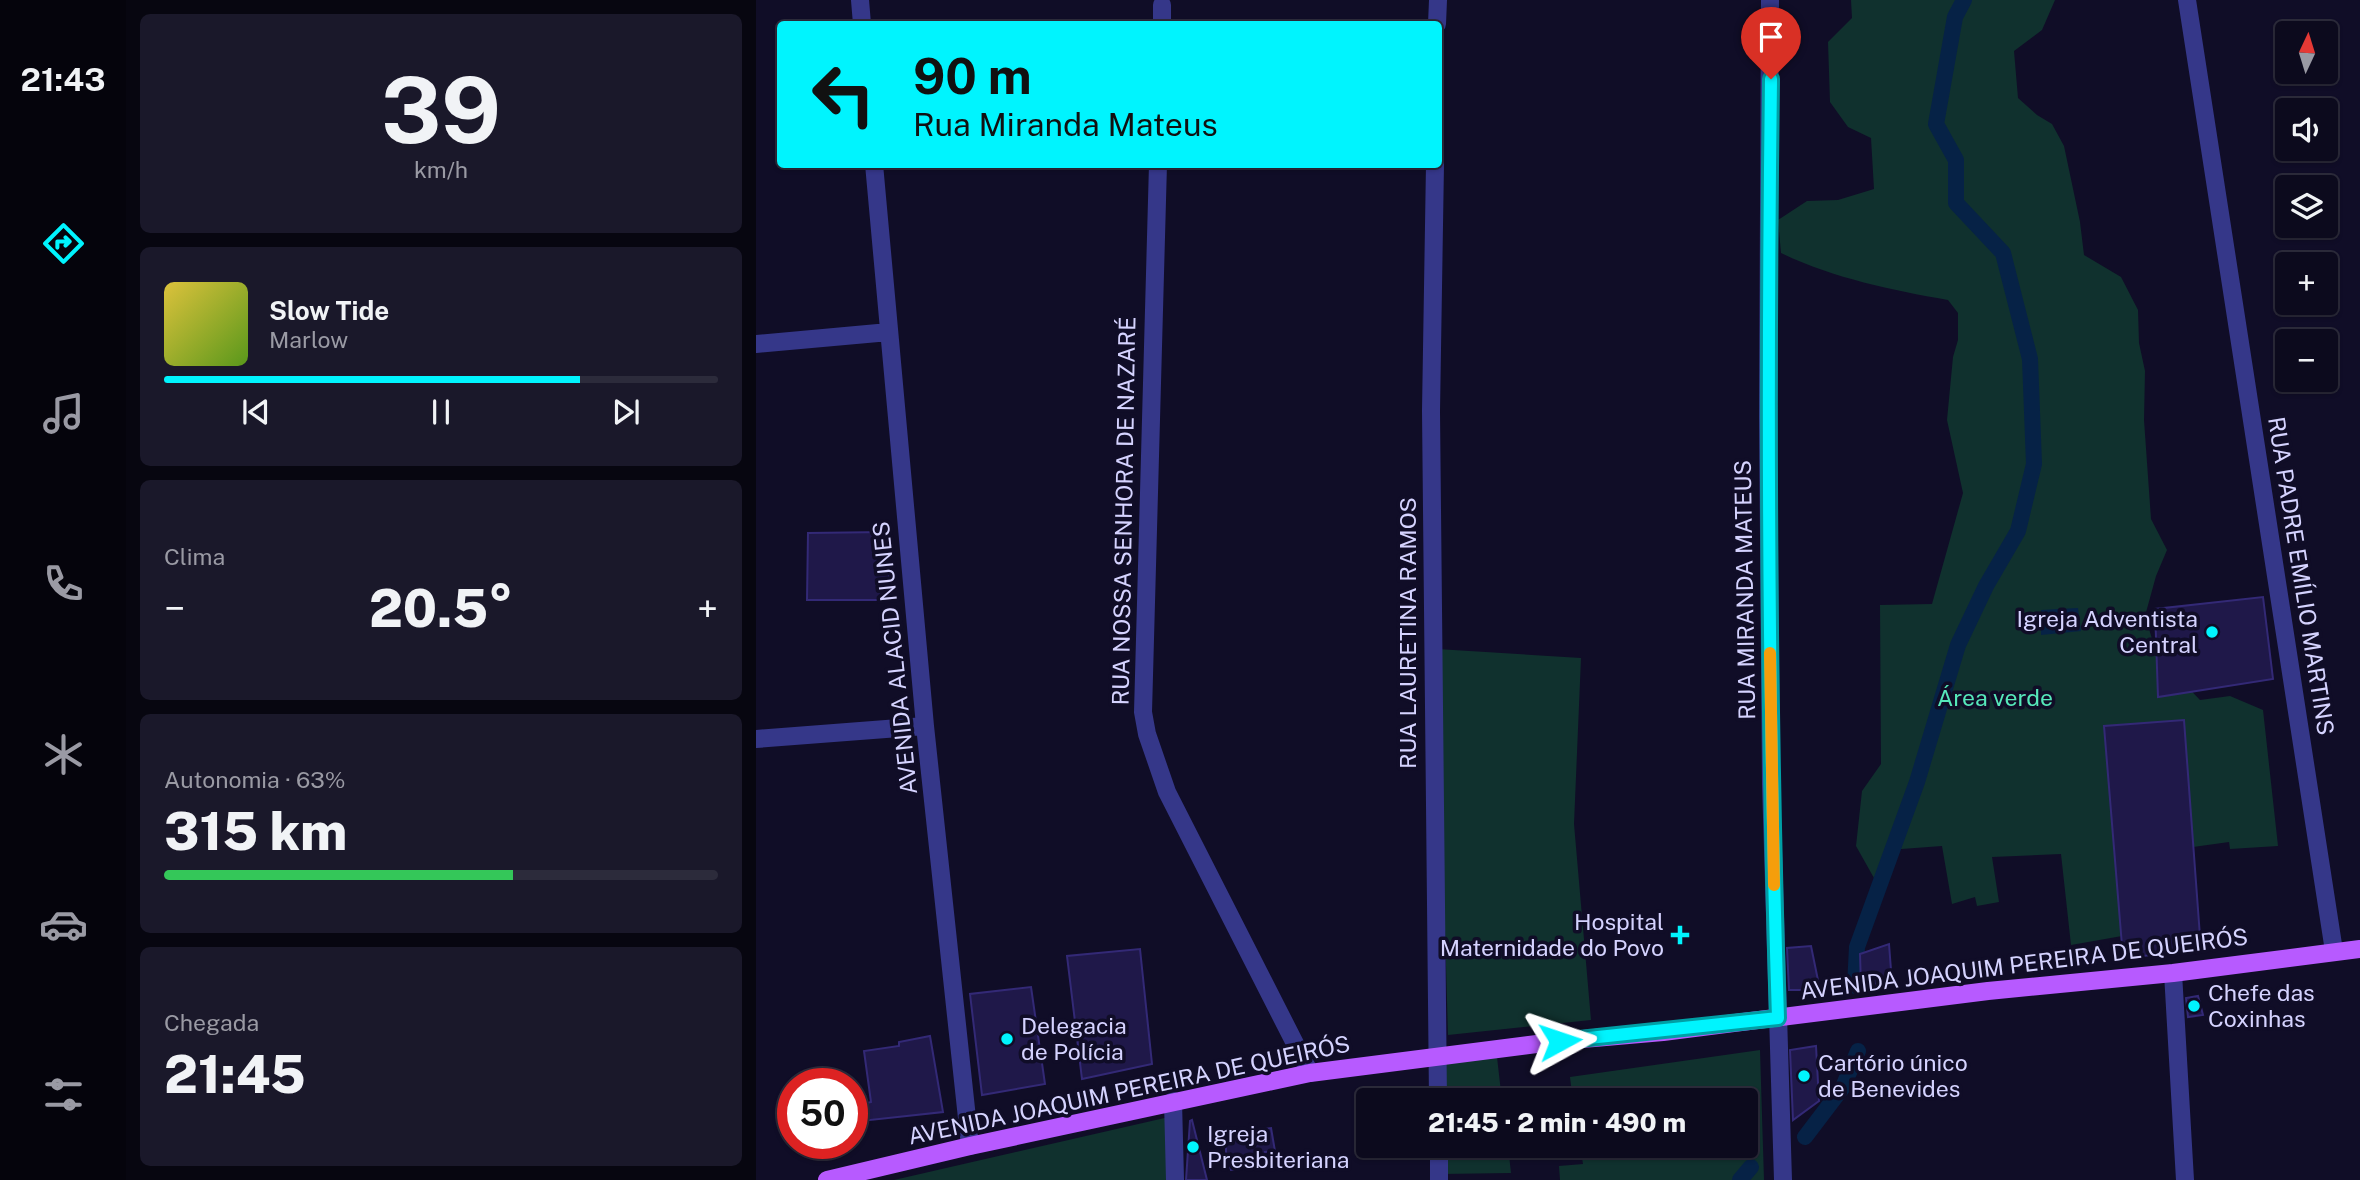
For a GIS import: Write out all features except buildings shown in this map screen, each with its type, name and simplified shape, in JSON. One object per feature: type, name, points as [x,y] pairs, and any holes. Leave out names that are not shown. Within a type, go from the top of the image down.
[{"type":"main road","name":"AVENIDA JOAQUIM PEREIRA DE QUEIRÓS","points":[[827,1180],[1173,1101],[1310,1073],[1560,1041],[1778,1018],[1988,991],[2173,973],[2360,949]]},
{"type":"street","points":[[860,0],[862,21]]},
{"type":"street","points":[[1437,21],[1438,0]]},
{"type":"street","name":"RUA MIRANDA MATEUS","points":[[1770,0],[1768,417],[1771,784],[1783,1180]]},
{"type":"street","name":"RUA PADRE EMÍLIO MARTINS","points":[[2187,0],[2334,951]]},
{"type":"street","points":[[1162,5],[1162,21]]},
{"type":"street","name":"AVENIDA ALACID NUNES","points":[[874,168],[925,726],[970,1146]]},
{"type":"street","name":"RUA NOSSA SENHORA DE NAZARÉ","points":[[1158,168],[1143,712],[1147,734],[1167,792],[1310,1073]]},
{"type":"street","name":"RUA LAURETINA RAMOS","points":[[1435,168],[1431,424],[1437,1088]]},
{"type":"street","points":[[756,344],[889,332]]},
{"type":"street","points":[[756,739],[925,726]]},
{"type":"street","points":[[2173,973],[2185,1180]]},
{"type":"street","points":[[1173,1101],[1175,1180]]},
{"type":"street","points":[[1439,1158],[1439,1180]]},
{"type":"green space","name":"Área verde","points":[[1851,0],[2055,0],[2042,30],[2014,51],[2018,98],[2052,124],[2064,146],[2084,255],[2121,277],[2138,310],[2139,343],[2145,371],[2144,420],[2151,519],[2167,550],[2156,576],[2145,616],[2157,655],[2200,700],[2230,696],[2263,710],[2278,846],[2230,849],[2229,842],[2193,847],[2184,721],[2104,726],[2122,936],[2071,945],[2061,854],[1992,857],[1999,902],[1977,906],[1975,897],[1952,904],[1942,846],[1888,850],[1874,878],[1856,846],[1862,791],[1881,764],[1880,605],[1932,604],[1963,493],[1947,420],[1953,357],[1958,340],[1958,313],[1948,300],[1863,282],[1781,253],[1778,220],[1807,201],[1838,200],[1874,189],[1871,138],[1848,127],[1830,102],[1828,42],[1852,18]]},
{"type":"green space","points":[[1437,649],[1581,658],[1574,824],[1591,1020],[1448,1035]]},
{"type":"green space","points":[[1760,1050],[1764,1180],[1560,1180],[1559,1166],[1583,1164],[1582,1158],[1758,1158],[1758,1088],[1571,1088],[1570,1077]]},
{"type":"green space","points":[[1497,1057],[1501,1088],[1439,1088],[1438,1063]]},
{"type":"green space","points":[[1169,1117],[1168,1180],[894,1180]]},
{"type":"green space","points":[[1441,1158],[1509,1158],[1511,1173],[1441,1174]]},
{"type":"water","points":[[2078,608],[2081,631],[2041,635],[2041,610]]},
{"type":"waterway","points":[[1855,986],[1857,947],[1917,782],[1958,645],[1986,586],[2018,531],[2034,464],[2030,359],[2003,253],[1956,203],[1956,160],[1936,124],[1955,17],[1964,0]]},
{"type":"waterway","points":[[1805,1137],[1843,1087],[1858,1051]]},
{"type":"waterway","points":[[1740,1180],[1751,1167]]},
{"type":"slow traffic","points":[[1770,653],[1774,885]]},
{"type":"place","name":"Igreja Adventista Central","points":[[2212,632]]},
{"type":"place","name":"Hospital Maternidade do Povo","points":[[1680,935]]},
{"type":"place","name":"Chefe das Coxinhas","points":[[2194,1006]]},
{"type":"place","name":"Delegacia de Polícia","points":[[1007,1039]]},
{"type":"place","name":"Cartório único de Benevides","points":[[1804,1076]]},
{"type":"place","name":"Igreja Presbiteriana","points":[[1193,1147]]},
{"type":"route","points":[[1560,1041],[1778,1018],[1771,784],[1768,417],[1771,79]]}]
